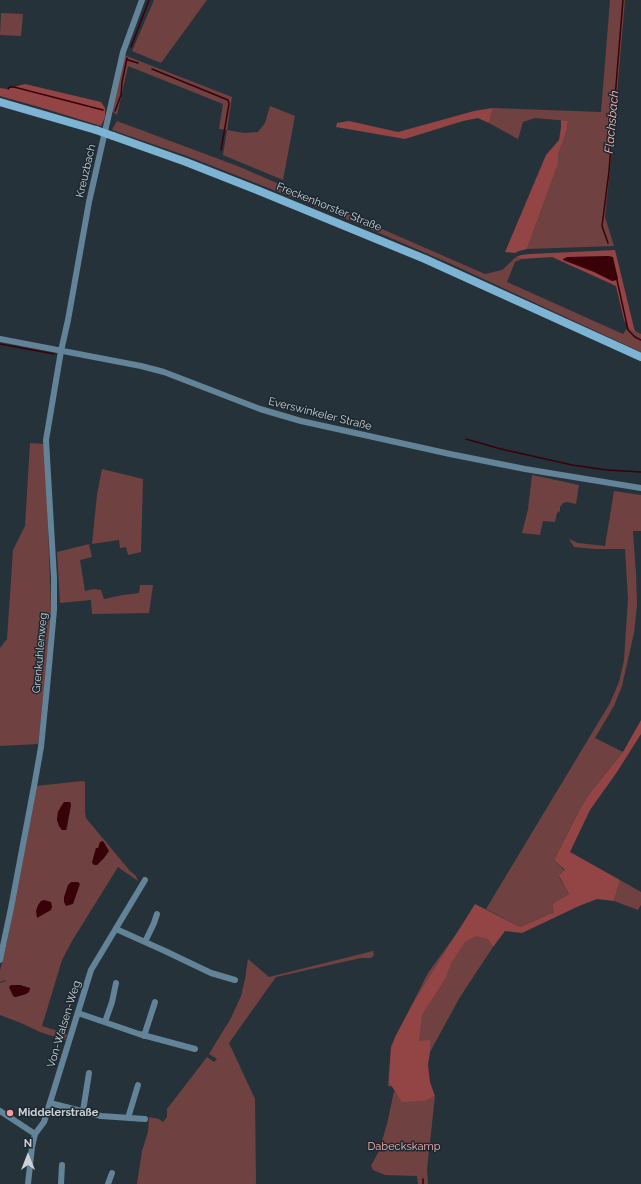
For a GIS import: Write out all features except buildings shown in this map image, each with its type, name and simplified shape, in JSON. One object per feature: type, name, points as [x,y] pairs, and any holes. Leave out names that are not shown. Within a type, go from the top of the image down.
[{"type":"main road","name":"Freckenhorster Straße","points":[[0,102],[96,130],[250,187],[390,244],[522,302],[641,357]]},
{"type":"street","name":"Kreuzbach","points":[[61,350],[68,320],[89,202],[123,52],[142,0]]},
{"type":"street","name":"Everswinkeler Straße","points":[[0,339],[141,366],[164,372],[260,409],[301,421],[524,469],[641,488]]},
{"type":"street","name":"Grenkuhlenweg","points":[[0,956],[13,900],[41,748],[54,610],[54,578],[46,440],[61,350]]},
{"type":"street","name":"Von-Walsen-Weg","points":[[28,1184],[35,1134],[44,1122],[91,970],[145,880]]},
{"type":"street","points":[[145,942],[157,914]]},
{"type":"street","points":[[116,929],[210,973],[235,980]]},
{"type":"street","points":[[105,1022],[112,1002],[116,983]]},
{"type":"street","points":[[144,1036],[155,1002]]},
{"type":"street","points":[[78,1013],[144,1036],[195,1049]]},
{"type":"street","points":[[83,1111],[89,1073]]},
{"type":"street","points":[[128,1118],[138,1085]]},
{"type":"street","points":[[50,1102],[101,1116],[145,1120]]},
{"type":"street","points":[[0,1111],[35,1134]]},
{"type":"street","points":[[61,1184],[62,1165]]},
{"type":"street","points":[[108,1184],[112,1173]]},
{"type":"green space","points":[[154,0],[207,0],[161,63],[132,51]]},
{"type":"green space","points":[[610,0],[625,0],[605,217],[614,246],[527,249],[558,164],[558,155],[567,130],[568,121],[535,118],[523,122],[518,139],[489,123],[493,108],[601,112]]},
{"type":"green space","points":[[1,13],[23,14],[21,36],[0,35]]},
{"type":"green space","points":[[124,55],[232,97],[227,130],[219,129],[223,104],[128,66],[117,115],[112,111]]},
{"type":"green space","points":[[270,106],[295,116],[283,180],[223,155],[227,130],[244,133],[258,132],[265,123]]},
{"type":"green space","points":[[117,121],[240,167],[485,274],[502,270],[516,257],[522,259],[515,262],[507,282],[623,334],[628,327],[641,334],[641,352],[449,263],[337,215],[187,156],[112,130]]},
{"type":"green space","points":[[30,443],[45,444],[51,609],[46,675],[38,744],[0,746],[0,648],[7,639],[13,550],[25,526]]},
{"type":"green space","points":[[102,469],[143,479],[141,552],[128,555],[126,547],[120,548],[119,540],[92,544],[97,495]]},
{"type":"green space","points":[[532,475],[579,485],[576,504],[567,502],[563,503],[560,507],[560,511],[557,513],[555,522],[543,521],[540,535],[522,533],[528,509]]},
{"type":"green space","points":[[614,491],[641,495],[641,531],[633,531],[637,605],[634,633],[622,686],[614,706],[595,738],[623,752],[582,805],[554,860],[565,871],[559,877],[569,894],[552,904],[554,912],[520,927],[486,909],[610,703],[619,682],[624,660],[628,599],[625,549],[574,547],[569,539],[578,543],[605,546]]},
{"type":"green space","points":[[89,544],[92,557],[80,560],[85,591],[94,589],[101,590],[104,599],[139,593],[140,585],[153,585],[149,613],[92,614],[91,600],[60,603],[57,552]]},
{"type":"green space","points":[[82,781],[85,782],[86,818],[130,871],[136,876],[138,881],[118,867],[72,941],[62,960],[42,1026],[67,1034],[65,1040],[40,1032],[0,1015],[0,983],[6,981],[0,982],[0,971],[7,942],[36,786]],"holes":[[[71,803],[67,829],[62,830],[57,820],[58,812],[62,805]],[[96,848],[98,848],[104,858],[100,861],[92,862]],[[20,985],[30,989],[26,994],[16,997],[10,986]]]},
{"type":"green space","points":[[620,880],[641,892],[641,905],[638,910],[614,901]]},
{"type":"green space","name":"Dabeckskamp","points":[[475,908],[503,929],[492,944],[493,947],[460,997],[423,1063],[433,1097],[435,1096],[427,1169],[428,1184],[418,1184],[417,1176],[385,1175],[373,1170],[371,1165],[379,1151],[387,1124],[394,1091],[397,1094],[398,1087],[388,1086],[391,1046],[428,973]]},
{"type":"green space","points":[[373,951],[374,955],[371,958],[361,958],[276,977],[229,1043],[255,1099],[256,1184],[137,1184],[142,1151],[148,1132],[149,1117],[159,1119],[163,1122],[167,1117],[167,1109],[207,1057],[214,1062],[217,1059],[209,1054],[231,1018],[241,996],[248,959],[269,977]]},
{"type":"shaded area","points":[[25,84],[101,102],[105,108],[105,117],[101,126],[0,96],[0,88],[6,89]]},
{"type":"shaded area","points":[[493,108],[489,123],[478,118],[463,121],[405,139],[336,127],[337,123],[349,121],[398,132],[474,111]]},
{"type":"shaded area","points":[[561,120],[568,121],[567,130],[558,155],[558,164],[527,249],[515,253],[505,252],[546,155],[559,140]]},
{"type":"shaded area","points":[[615,250],[635,332],[628,327],[624,320],[616,286],[552,257],[522,259],[516,257],[530,254]]},
{"type":"shaded area","points":[[567,257],[613,257],[617,280],[612,281],[563,260]]},
{"type":"shaded area","points":[[641,720],[641,734],[617,772],[590,810],[570,852],[620,880],[614,901],[597,899],[522,933],[505,931],[493,947],[488,939],[476,936],[465,942],[451,963],[445,979],[422,1015],[419,1041],[430,1040],[428,1065],[430,1082],[435,1096],[424,1101],[402,1102],[389,1082],[391,1049],[395,1037],[412,1005],[475,904],[520,927],[554,912],[552,904],[569,894],[559,876],[565,870],[554,860],[582,805],[623,752]]},
{"type":"shaded area","points":[[64,802],[70,802],[71,805],[66,830],[62,830],[57,820],[58,812]]},
{"type":"shaded area","points":[[103,841],[109,851],[97,865],[94,865],[92,863],[96,848],[98,848],[100,842]]},
{"type":"shaded area","points":[[71,882],[78,882],[80,884],[73,904],[66,906],[64,897],[68,885]]},
{"type":"shaded area","points":[[44,900],[51,902],[51,910],[37,918],[36,911],[38,905]]},
{"type":"shaded area","points":[[11,985],[20,985],[30,989],[26,994],[15,997],[13,996],[9,987]]},
{"type":"waterway","points":[[131,47],[149,0]]},
{"type":"waterway","name":"Flachsbach","points":[[608,243],[602,226],[609,171],[623,0]]},
{"type":"waterway","points":[[115,111],[121,95],[127,58],[128,60],[138,63]]},
{"type":"waterway","points":[[152,69],[228,100],[229,104],[221,150]]},
{"type":"waterway","points":[[8,89],[10,87],[14,87],[103,110]]},
{"type":"waterway","name":"Flachsbach","points":[[617,280],[628,330],[635,337],[641,340]]},
{"type":"waterway","points":[[0,344],[54,354]]},
{"type":"waterway","points":[[466,439],[501,449],[572,465],[607,470],[641,472]]},
{"type":"waterway","points":[[423,1179],[423,1184]]},
{"type":"place","name":"Middelerstraße","points":[[10,1113]]}]
